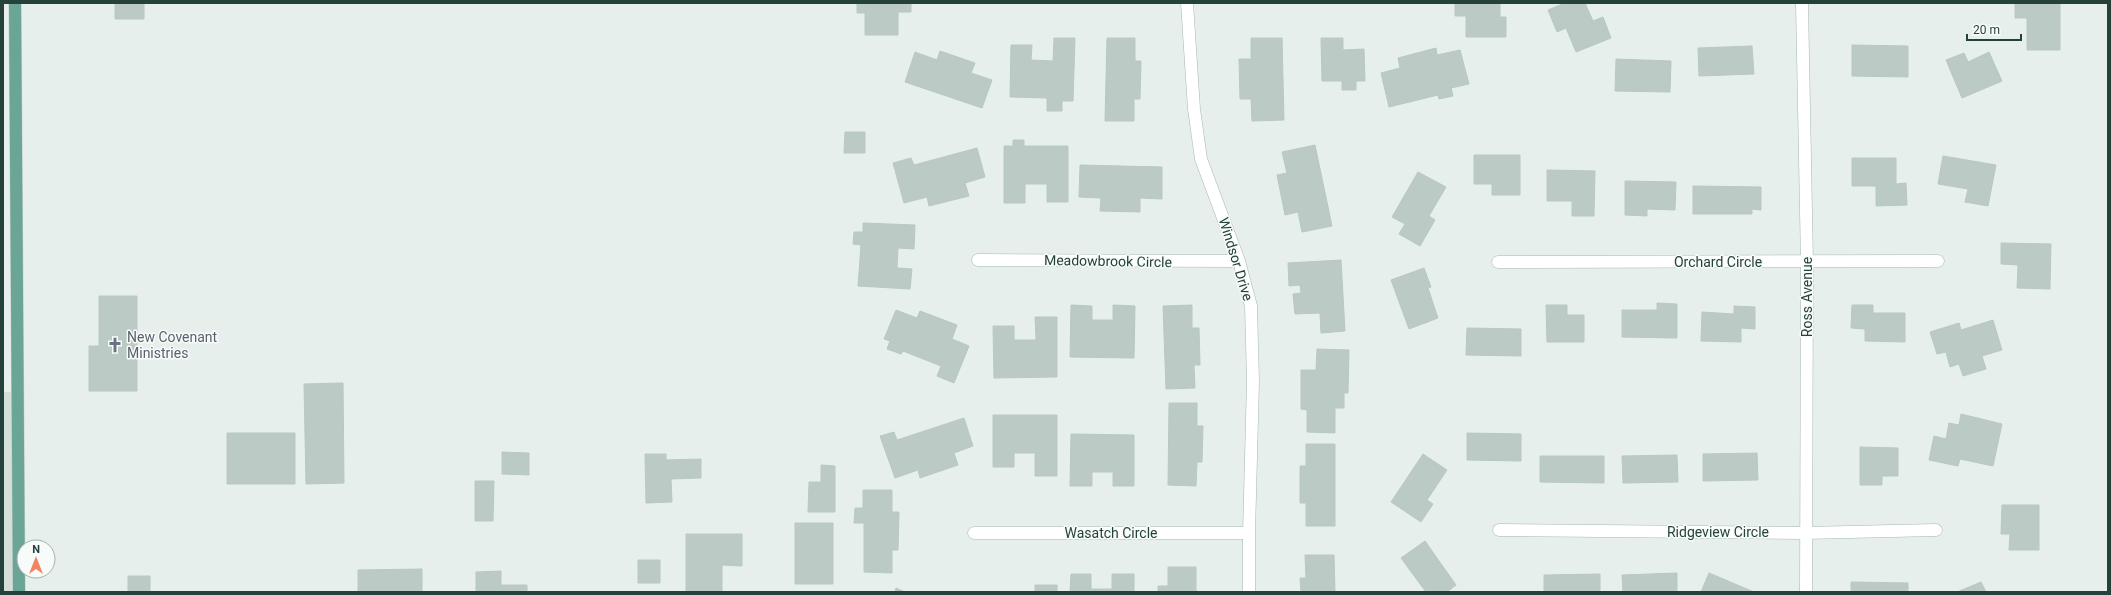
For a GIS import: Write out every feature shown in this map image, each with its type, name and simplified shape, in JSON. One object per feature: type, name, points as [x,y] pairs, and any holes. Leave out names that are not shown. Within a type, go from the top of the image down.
[{"type":"main road","points":[[15,3],[19,592]]},
{"type":"street","name":"Windsor Drive","points":[[1187,3],[1194,109],[1201,159],[1239,261],[1251,306],[1253,382],[1249,592]]},
{"type":"street","name":"Ross Avenue","points":[[1802,3],[1807,262],[1806,592]]},
{"type":"street","name":"Meadowbrook Circle","points":[[978,260],[1239,261]]},
{"type":"street","name":"Orchard Circle","points":[[1498,262],[1938,261]]},
{"type":"street","name":"Ridgeview Circle","points":[[1499,530],[1805,533],[1936,530]]},
{"type":"street","name":"Wasatch Circle","points":[[974,533],[1249,533]]},
{"type":"shaded area","points":[[3,392],[18,392],[19,539],[16,539],[16,579],[19,579],[19,592],[3,592]]},
{"type":"building","points":[[115,3],[144,3],[144,19],[115,19]]},
{"type":"building","points":[[857,3],[911,3],[911,12],[898,12],[898,35],[865,35],[865,13],[857,13]]},
{"type":"building","points":[[1455,3],[1500,3],[1500,17],[1506,17],[1506,37],[1466,37],[1466,16],[1455,16]]},
{"type":"building","points":[[1565,3],[1585,3],[1593,21],[1603,17],[1611,38],[1576,52],[1566,28],[1557,32],[1548,10]]},
{"type":"building","points":[[2015,3],[2060,3],[2060,50],[2027,50],[2027,18],[2015,18]]},
{"type":"building","points":[[1054,38],[1075,38],[1073,101],[1062,101],[1062,111],[1047,111],[1047,98],[1010,97],[1011,45],[1032,45],[1031,60],[1053,61]]},
{"type":"building","points":[[1107,38],[1135,38],[1135,61],[1141,61],[1140,99],[1134,99],[1134,121],[1105,121]]},
{"type":"building","points":[[1251,38],[1282,38],[1284,120],[1252,121],[1251,99],[1240,99],[1239,59],[1251,59]]},
{"type":"building","points":[[1321,38],[1343,38],[1343,50],[1364,49],[1365,81],[1356,81],[1356,90],[1342,90],[1342,81],[1322,81]]},
{"type":"building","points":[[1852,45],[1908,46],[1908,77],[1852,76]]},
{"type":"building","points":[[1752,46],[1754,74],[1699,76],[1698,48]]},
{"type":"building","points":[[1436,48],[1437,55],[1460,50],[1469,84],[1451,88],[1453,96],[1439,99],[1438,95],[1389,107],[1381,73],[1400,68],[1398,58]]},
{"type":"building","points":[[940,51],[975,63],[971,73],[992,80],[982,108],[905,82],[915,52],[937,60]]},
{"type":"building","points":[[1989,52],[2002,81],[1962,98],[1946,60],[1964,53],[1968,62]]},
{"type":"building","points":[[1616,59],[1671,61],[1670,92],[1615,91]]},
{"type":"building","points":[[845,132],[865,132],[865,153],[844,153]]},
{"type":"building","points":[[1013,140],[1024,140],[1024,146],[1068,146],[1068,202],[1047,202],[1047,184],[1025,184],[1025,203],[1004,203],[1004,146],[1013,146]]},
{"type":"building","points":[[1315,145],[1332,226],[1302,232],[1298,212],[1285,215],[1277,175],[1287,173],[1282,152]]},
{"type":"building","points":[[977,148],[985,177],[965,183],[969,196],[929,206],[927,197],[904,203],[893,163],[911,158],[914,165]]},
{"type":"building","points":[[1474,155],[1520,155],[1520,195],[1492,195],[1492,184],[1474,184]]},
{"type":"building","points":[[1943,156],[1996,165],[1988,206],[1965,202],[1968,189],[1938,184]]},
{"type":"building","points":[[1852,158],[1896,158],[1896,184],[1906,183],[1907,205],[1876,206],[1876,186],[1852,186]]},
{"type":"building","points":[[1080,165],[1162,167],[1162,199],[1140,198],[1140,212],[1100,211],[1101,198],[1079,197]]},
{"type":"building","points":[[1547,170],[1595,171],[1594,216],[1572,216],[1572,201],[1547,201]]},
{"type":"building","points":[[1418,172],[1446,187],[1429,216],[1435,220],[1420,246],[1399,234],[1405,224],[1392,217]]},
{"type":"building","points":[[1625,181],[1676,182],[1675,210],[1647,209],[1647,216],[1625,215]]},
{"type":"building","points":[[1693,186],[1761,187],[1761,210],[1752,209],[1752,214],[1693,214]]},
{"type":"building","points":[[863,223],[915,225],[914,249],[898,248],[897,268],[912,269],[910,289],[858,286],[861,245],[853,244],[854,232],[863,232]]},
{"type":"building","points":[[2001,243],[2051,244],[2050,289],[2017,288],[2018,265],[2001,264]]},
{"type":"building","points":[[1341,260],[1345,331],[1321,333],[1320,313],[1295,314],[1293,294],[1301,293],[1300,285],[1289,286],[1288,263]]},
{"type":"building","points":[[1424,268],[1431,287],[1428,288],[1438,318],[1409,329],[1391,280]]},
{"type":"building","points":[[99,296],[137,296],[137,391],[89,391],[89,346],[99,346]]},
{"type":"building","points":[[1657,303],[1677,304],[1677,338],[1622,337],[1622,310],[1657,310]]},
{"type":"building","points":[[1071,305],[1092,306],[1092,320],[1113,320],[1113,305],[1135,306],[1134,358],[1070,357]]},
{"type":"building","points":[[1192,305],[1192,328],[1199,328],[1200,365],[1194,365],[1195,388],[1166,389],[1163,306]]},
{"type":"building","points":[[1546,305],[1567,305],[1567,315],[1584,315],[1584,342],[1547,342]]},
{"type":"building","points":[[1852,305],[1873,305],[1873,313],[1905,313],[1905,342],[1865,341],[1865,329],[1851,328]]},
{"type":"building","points":[[1734,306],[1755,307],[1755,329],[1741,328],[1741,342],[1701,341],[1702,312],[1734,314]]},
{"type":"building","points":[[896,310],[917,318],[920,311],[957,325],[952,339],[969,346],[954,383],[937,376],[941,366],[903,351],[901,354],[887,349],[890,341],[884,339]]},
{"type":"building","points":[[1035,317],[1057,317],[1057,377],[994,378],[993,326],[1014,326],[1014,340],[1036,340]]},
{"type":"building","points":[[1993,320],[2002,350],[1982,356],[1986,369],[1963,376],[1959,364],[1950,367],[1946,352],[1937,354],[1930,332],[1959,323],[1961,330]]},
{"type":"building","points":[[1467,328],[1521,329],[1521,356],[1466,355]]},
{"type":"building","points":[[1317,349],[1349,350],[1348,393],[1344,393],[1344,408],[1335,408],[1335,433],[1307,432],[1307,410],[1301,409],[1301,370],[1316,370]]},
{"type":"building","points":[[343,383],[344,483],[306,484],[304,384]]},
{"type":"building","points":[[1169,403],[1197,403],[1197,426],[1203,426],[1202,462],[1197,462],[1196,486],[1168,485]]},
{"type":"building","points":[[1961,414],[2002,424],[1993,466],[1960,459],[1958,466],[1929,460],[1934,436],[1946,439],[1949,423],[1959,425]]},
{"type":"building","points":[[993,415],[1057,415],[1057,476],[1035,476],[1035,453],[1014,453],[1014,467],[993,467]]},
{"type":"building","points":[[964,418],[973,446],[954,453],[958,465],[920,478],[918,470],[895,478],[880,436],[894,432],[897,440]]},
{"type":"building","points":[[227,433],[295,433],[295,484],[227,484]]},
{"type":"building","points":[[1467,433],[1521,434],[1521,461],[1467,460]]},
{"type":"building","points":[[1071,434],[1134,435],[1134,486],[1113,486],[1113,472],[1092,472],[1092,486],[1070,486]]},
{"type":"building","points":[[1306,444],[1335,444],[1335,526],[1306,526],[1306,503],[1300,503],[1300,466],[1306,466]]},
{"type":"building","points":[[1860,447],[1898,448],[1898,476],[1882,476],[1882,485],[1860,485]]},
{"type":"building","points":[[502,452],[529,453],[529,475],[502,474]]},
{"type":"building","points":[[1757,453],[1758,480],[1703,481],[1703,454]]},
{"type":"building","points":[[645,454],[666,454],[666,460],[701,459],[701,478],[671,479],[672,502],[646,503]]},
{"type":"building","points":[[1423,454],[1447,470],[1427,500],[1433,504],[1421,522],[1391,502]]},
{"type":"building","points":[[1677,455],[1678,482],[1623,483],[1622,456]]},
{"type":"building","points":[[1540,456],[1604,456],[1604,483],[1540,482]]},
{"type":"building","points":[[821,465],[835,466],[835,512],[808,512],[809,482],[821,482]]},
{"type":"building","points":[[475,481],[494,481],[493,521],[475,521]]},
{"type":"building","points":[[863,490],[892,490],[892,512],[899,512],[898,550],[892,550],[892,573],[864,572],[864,523],[854,523],[855,508],[863,508]]},
{"type":"building","points":[[2002,505],[2039,505],[2039,550],[2009,550],[2010,534],[2001,534]]},
{"type":"building","points":[[795,523],[833,523],[833,584],[795,584]]},
{"type":"building","points":[[686,534],[742,534],[742,566],[722,565],[722,592],[686,592]]},
{"type":"building","points":[[1425,541],[1456,585],[1447,592],[1426,592],[1401,558]]},
{"type":"building","points":[[1305,555],[1334,555],[1335,592],[1301,592],[1300,578],[1306,578]]},
{"type":"building","points":[[638,560],[660,560],[660,583],[638,583]]},
{"type":"building","points":[[1168,567],[1196,567],[1196,591],[1203,592],[1158,592],[1158,586],[1168,586]]},
{"type":"building","points":[[422,569],[422,592],[358,592],[358,570]]},
{"type":"building","points":[[501,571],[501,585],[527,585],[527,592],[476,592],[476,572]]},
{"type":"building","points":[[1677,573],[1677,592],[1623,592],[1622,575]]},
{"type":"building","points":[[1709,573],[1754,592],[1701,592]]},
{"type":"building","points":[[1071,574],[1091,574],[1091,589],[1112,589],[1112,574],[1134,574],[1134,592],[1070,592]]},
{"type":"building","points":[[1600,574],[1600,592],[1544,592],[1544,575]]},
{"type":"building","points":[[128,576],[150,576],[150,592],[128,592]]},
{"type":"building","points":[[1851,582],[1908,583],[1908,592],[1851,592]]},
{"type":"building","points":[[1981,582],[1986,592],[1957,592]]},
{"type":"building","points":[[1035,585],[1057,585],[1057,592],[1035,592]]},
{"type":"building","points":[[896,588],[905,592],[895,592]]},
{"type":"place","name":"New Covenant Ministries","points":[[115,345]]}]
